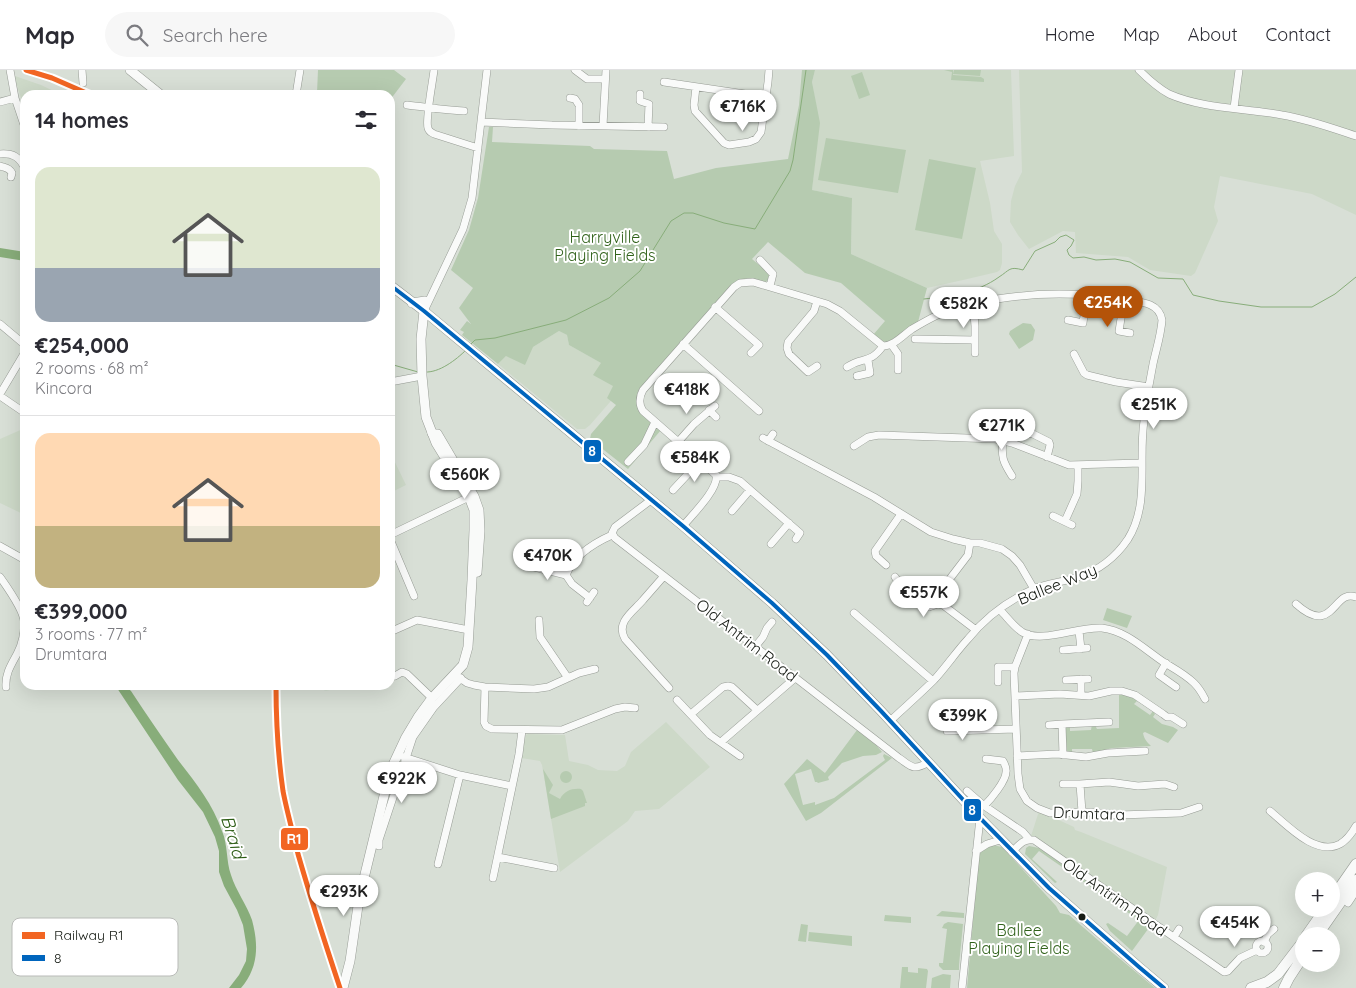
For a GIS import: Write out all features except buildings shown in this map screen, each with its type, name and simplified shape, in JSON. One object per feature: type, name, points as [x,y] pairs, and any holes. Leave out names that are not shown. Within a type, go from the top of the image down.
[{"type":"highway","points":[[1340,887],[1356,864]]},
{"type":"highway","points":[[1340,899],[1356,880]]},
{"type":"highway","points":[[1340,912],[1348,903]]},
{"type":"highway","points":[[1315,927],[1324,917]]},
{"type":"highway","points":[[1251,988],[1267,982],[1278,974],[1295,952]]},
{"type":"highway","points":[[1284,988],[1295,969]]},
{"type":"main road","points":[[130,70],[155,90]]},
{"type":"main road","points":[[144,70],[144,77],[148,84]]},
{"type":"main road","points":[[395,288],[683,526],[772,603],[890,721],[927,763],[1012,852],[1055,893],[1139,967],[1162,986],[1169,988]]},
{"type":"main road","points":[[412,303],[428,298]]},
{"type":"main road","points":[[343,988],[350,961],[359,899],[390,771],[401,756],[414,723],[432,698],[458,676],[466,656],[477,510],[431,433],[426,416],[421,339],[424,311]]},
{"type":"street","points":[[10,70],[14,98],[20,114]]},
{"type":"street","points":[[82,70],[83,83]]},
{"type":"street","points":[[297,90],[300,70]]},
{"type":"street","points":[[434,70],[427,127],[431,133],[478,148]]},
{"type":"street","points":[[424,311],[430,302],[428,298],[455,245],[472,198],[487,70]]},
{"type":"street","points":[[575,70],[587,79],[605,80]]},
{"type":"street","points":[[603,126],[606,70]]},
{"type":"street","points":[[696,87],[694,105],[696,112],[727,144],[749,142],[758,136],[762,129],[769,70]]},
{"type":"street","points":[[1140,70],[1161,89],[1175,96],[1198,103],[1294,117],[1356,136]]},
{"type":"street","points":[[1234,108],[1239,70]]},
{"type":"street","points":[[664,82],[766,97]]},
{"type":"street","points":[[640,94],[640,101],[648,104],[648,127]]},
{"type":"street","points":[[0,102],[14,98]]},
{"type":"street","points":[[570,98],[575,99],[579,106],[579,126]]},
{"type":"street","points":[[407,105],[464,111]]},
{"type":"street","points":[[482,122],[664,128]]},
{"type":"street","points":[[0,154],[20,156]]},
{"type":"street","points":[[0,166],[11,170],[11,178]]},
{"type":"street","points":[[760,260],[773,274],[770,286]]},
{"type":"street","points":[[683,526],[712,489],[717,477],[715,473],[642,409],[640,403],[641,394],[732,289],[740,283],[753,282],[827,304],[840,311],[883,346],[868,360],[853,363],[847,367]]},
{"type":"street","name":"Ballee Way","points":[[883,346],[891,344],[912,329],[948,310],[973,303],[1031,294],[1087,294],[1124,300],[1153,306],[1162,317],[1141,440],[1142,462],[1138,519],[1120,550],[1112,558],[1091,572],[1078,578],[1034,589],[1000,610],[976,630],[933,681],[890,721]]},
{"type":"street","points":[[1068,320],[1083,323],[1087,294]]},
{"type":"street","points":[[1124,300],[1119,331],[1130,334]]},
{"type":"street","points":[[817,301],[814,311],[788,342],[787,349],[789,354],[808,372],[817,366]]},
{"type":"street","points":[[973,303],[975,353]]},
{"type":"street","points":[[715,307],[759,345],[752,353]]},
{"type":"street","points":[[0,324],[20,341]]},
{"type":"street","points":[[915,338],[975,340]]},
{"type":"street","points":[[683,344],[759,411]]},
{"type":"street","points":[[891,344],[898,354],[898,370]]},
{"type":"street","points":[[1074,354],[1082,370],[1087,375],[1149,387]]},
{"type":"street","points":[[858,376],[870,373],[868,360]]},
{"type":"street","points":[[20,361],[0,395],[20,409]]},
{"type":"street","points":[[395,381],[422,374]]},
{"type":"street","points":[[678,442],[712,408],[716,418]]},
{"type":"street","points":[[630,457],[644,444],[655,422]]},
{"type":"street","points":[[1018,431],[1033,434],[1049,442],[1047,457]]},
{"type":"street","points":[[431,433],[438,433],[475,496],[477,510]]},
{"type":"street","points":[[772,434],[766,440],[881,501],[931,532],[970,543],[980,542],[988,544],[1006,551],[1020,565],[1034,589]]},
{"type":"street","points":[[854,446],[865,436],[1003,440],[1066,464],[1142,462]]},
{"type":"street","points":[[1003,440],[1002,457],[1012,476]]},
{"type":"street","points":[[673,490],[700,461]]},
{"type":"street","points":[[1053,516],[1068,523],[1077,492],[1078,465]]},
{"type":"street","points":[[717,477],[736,479],[789,523],[800,534],[796,538]]},
{"type":"street","points":[[732,511],[750,490]]},
{"type":"street","points":[[395,534],[469,497]]},
{"type":"street","points":[[566,575],[583,553],[596,543],[612,535],[615,527],[651,500]]},
{"type":"street","points":[[886,565],[876,556],[875,551],[900,514]]},
{"type":"street","points":[[771,544],[789,523]]},
{"type":"street","name":"Old Antrim Road","points":[[612,535],[794,678],[907,763],[915,767],[927,763]]},
{"type":"street","points":[[939,593],[968,555],[970,543]]},
{"type":"street","points":[[0,546],[20,555]]},
{"type":"street","points":[[395,549],[414,596]]},
{"type":"street","points":[[543,560],[538,568],[566,575],[572,584],[590,598]]},
{"type":"street","points":[[664,576],[643,601],[627,616],[622,632],[625,639],[669,688]]},
{"type":"street","points":[[0,577],[20,610]]},
{"type":"street","points":[[895,578],[904,590],[924,606],[942,605],[976,630]]},
{"type":"street","points":[[1296,604],[1312,615],[1319,616],[1328,614],[1343,598],[1356,597]]},
{"type":"street","points":[[1000,610],[1017,628],[1028,634],[1038,636],[1098,628],[1114,631],[1131,639],[1190,679],[1203,696],[1209,688]]},
{"type":"street","points":[[854,613],[933,681]]},
{"type":"street","points":[[395,630],[417,620],[469,630]]},
{"type":"street","points":[[539,620],[540,637],[568,678]]},
{"type":"street","points":[[755,647],[772,622]]},
{"type":"street","points":[[1063,650],[1084,649],[1079,631]]},
{"type":"street","name":"Drumtara","points":[[1028,634],[1015,667],[1015,696],[1018,782],[1023,794],[1030,803],[1050,813],[1095,812],[1119,816],[1181,813],[1199,807]]},
{"type":"street","points":[[6,686],[5,678],[20,646]]},
{"type":"street","points":[[1166,663],[1159,675],[1176,686]]},
{"type":"street","points":[[998,682],[998,667],[1015,667]]},
{"type":"street","points":[[379,846],[401,756],[421,724],[458,676],[470,684],[486,687],[539,689],[595,669]]},
{"type":"street","points":[[396,676],[402,672],[407,674],[432,698]]},
{"type":"street","points":[[721,742],[794,678]]},
{"type":"street","points":[[1066,680],[1085,679],[1081,695]]},
{"type":"street","points":[[691,714],[723,687],[728,686],[734,688],[757,710]]},
{"type":"street","points":[[486,687],[484,719],[486,726],[492,729],[562,730],[615,709],[635,708]]},
{"type":"street","points":[[1015,696],[1093,695],[1118,690],[1129,692],[1167,717],[1174,714],[1183,724]]},
{"type":"street","points":[[678,700],[710,735],[740,756]]},
{"type":"street","points":[[976,730],[975,709],[983,709]]},
{"type":"street","points":[[946,710],[948,731],[1016,728]]},
{"type":"street","points":[[1049,725],[1109,722]]},
{"type":"street","points":[[1062,724],[1063,755]]},
{"type":"street","points":[[493,878],[522,730]]},
{"type":"street","points":[[1017,756],[1063,755],[1086,757],[1108,753],[1145,751]]},
{"type":"street","points":[[401,756],[460,775],[512,786]]},
{"type":"street","points":[[984,806],[990,800],[1006,774],[1006,766],[1003,761],[986,759]]},
{"type":"street","points":[[438,864],[460,775]]},
{"type":"street","points":[[1063,784],[1109,782],[1138,786],[1165,784],[1174,786]]},
{"type":"street","points":[[1080,784],[1082,812]]},
{"type":"street","name":"Old Antrim Road","points":[[967,791],[984,806],[1023,832],[1028,839],[1034,840],[1224,972],[1240,958],[1257,950],[1256,946],[1258,943],[1264,942],[1268,934],[1274,929]]},
{"type":"street","points":[[1270,811],[1289,828],[1312,844],[1320,847],[1340,844],[1349,837],[1356,826]]},
{"type":"street","points":[[962,988],[980,818]]},
{"type":"street","points":[[1012,852],[1028,839]]},
{"type":"street","points":[[976,851],[987,844],[1000,840]]},
{"type":"street","points":[[498,857],[554,868]]},
{"type":"street","points":[[1348,903],[1356,891]]},
{"type":"street","points":[[1174,937],[1179,929]]},
{"type":"shaded area","points":[[815,70],[1011,70],[1014,156],[980,161],[990,203],[994,231],[1002,244],[1000,270],[927,288],[851,254],[852,198],[812,190],[819,123],[812,82]]},
{"type":"shaded area","points":[[1019,70],[1356,70],[1356,215],[1312,194],[1220,176],[1214,207],[1218,221],[1195,273],[1191,276],[1150,270],[1128,257],[1076,253],[1075,232],[1063,231],[1029,249],[1010,222],[1011,201],[1015,186],[1022,172]]},
{"type":"shaded area","points":[[15,76],[52,90],[20,90],[20,95]]},
{"type":"shaded area","points":[[0,248],[20,251],[20,260],[0,257]]},
{"type":"shaded area","points":[[559,331],[567,335],[569,345],[630,379],[585,429],[577,429],[498,364],[506,356],[533,347]]},
{"type":"shaded area","points":[[20,430],[20,513],[0,503],[0,439]]},
{"type":"shaded area","points":[[395,462],[406,485],[395,490]]},
{"type":"shaded area","points":[[118,690],[131,691],[203,794],[218,821],[224,836],[231,875],[250,914],[256,939],[254,965],[241,988],[229,988],[239,975],[246,961],[247,949],[243,925],[219,872],[219,851],[215,837],[203,812],[178,780]]},
{"type":"shaded area","points":[[666,722],[710,767],[659,809],[635,811],[628,821],[560,872],[542,765],[540,761],[521,758],[526,735],[565,735],[569,761],[588,765],[598,770],[617,771],[625,766],[631,752]]},
{"type":"shaded area","points":[[1039,811],[1074,827],[1075,830],[1167,867],[1158,915],[1155,921],[1031,836]]},
{"type":"green space","points":[[318,70],[394,70],[406,79],[395,93],[395,90],[317,90]]},
{"type":"green space","name":"Harryville Playing Fields","points":[[802,70],[815,70],[812,82],[820,123],[812,190],[852,198],[851,254],[927,288],[918,322],[892,340],[887,342],[880,340],[873,335],[885,321],[841,283],[805,273],[768,242],[752,259],[771,275],[766,282],[749,278],[736,281],[638,391],[637,405],[661,430],[628,469],[590,439],[591,434],[616,405],[607,398],[613,386],[593,375],[601,363],[569,345],[567,335],[559,331],[533,347],[525,365],[506,356],[498,364],[462,335],[464,332],[460,330],[467,321],[471,324],[459,308],[473,288],[451,270],[469,230],[478,198],[489,127],[493,127],[492,142],[590,146],[594,149],[667,151],[674,179],[716,168],[788,159],[799,105]]},
{"type":"green space","points":[[944,70],[953,70],[953,75],[981,77],[984,79],[984,82],[951,80],[952,72]]},
{"type":"green space","points":[[954,70],[981,70],[980,76],[953,74]]},
{"type":"green space","points":[[862,72],[870,95],[859,99],[851,76]]},
{"type":"green space","points":[[826,138],[906,150],[898,193],[818,180]]},
{"type":"green space","points":[[929,159],[976,168],[962,239],[915,230]]},
{"type":"green space","points":[[1023,323],[1031,324],[1035,330],[1033,340],[1019,349],[1009,334],[1010,331]]},
{"type":"green space","points":[[1107,608],[1132,616],[1127,628],[1103,620]]},
{"type":"green space","points":[[1119,693],[1138,700],[1134,704],[1150,715],[1153,711],[1155,714],[1153,717],[1162,724],[1178,730],[1168,743],[1145,732],[1143,733],[1144,737],[1151,746],[1112,748],[1093,753],[1092,749],[1072,749],[1072,753],[1067,751],[1065,728],[1070,725],[1070,731],[1091,730],[1092,724],[1097,729],[1119,728]]},
{"type":"green space","points":[[857,730],[882,752],[842,763],[828,777],[829,780],[818,783],[815,782],[811,769],[795,774],[803,805],[815,802],[815,805],[834,798],[885,760],[884,754],[892,758],[821,813],[806,821],[784,784],[807,759],[825,773]]},
{"type":"green space","points":[[543,769],[553,785],[549,793],[560,799],[569,791],[581,789],[587,803],[585,803],[585,806],[551,819]]},
{"type":"green space","points":[[564,771],[568,771],[572,777],[568,783],[564,783],[560,779],[560,775]]},
{"type":"green space","name":"Ballee Playing Fields","points":[[993,845],[1002,847],[1056,906],[1060,913],[1069,915],[1155,988],[967,988],[979,855],[983,849]]},
{"type":"green space","points":[[1029,846],[1039,848],[1113,899],[1114,903],[1039,851],[1032,859],[1057,882],[1055,883],[1025,854],[1026,848]]},
{"type":"green space","points":[[1125,907],[1151,925],[1132,951],[1110,931],[1106,924],[1108,923],[1127,936],[1139,920],[1121,908]]},
{"type":"green space","points":[[942,911],[964,913],[964,918],[936,916]]},
{"type":"green space","points":[[885,915],[911,917],[911,923],[884,921]]},
{"type":"green space","points":[[948,922],[963,924],[959,970],[943,970],[939,966],[939,963],[943,963],[947,929],[942,928]]},
{"type":"green space","points":[[801,924],[808,925],[806,942],[798,941]]},
{"type":"green space","points":[[809,932],[852,936],[852,946],[808,941]]},
{"type":"green space","points":[[902,967],[908,967],[908,972],[918,973],[918,968],[927,969],[926,988],[900,988]]},
{"type":"green space","points":[[943,974],[951,975],[950,988],[931,988],[932,978]]},
{"type":"waterway","points":[[470,345],[475,340],[495,338],[566,320],[609,298],[640,271],[671,221],[684,213],[693,213],[724,223],[755,229],[790,171],[806,70]]},
{"type":"waterway","points":[[924,299],[973,290],[991,282],[1010,269],[1023,270],[1035,251],[1066,235],[1074,240],[1067,250],[1073,258],[1115,259],[1130,262],[1158,278],[1183,279],[1193,295],[1219,301],[1261,307],[1312,307],[1335,294],[1356,277]]},
{"type":"waterway","points":[[425,372],[441,368],[452,362],[466,350]]},
{"type":"waterway","points":[[395,365],[418,372]]},
{"type":"rail line","name":"R1","points":[[26,70],[52,78],[80,90]]},
{"type":"rail line","name":"R1","points":[[276,690],[281,778],[285,799],[298,854],[340,988]]},
{"type":"transit line","name":"8","points":[[395,289],[683,526],[772,603],[827,655],[980,818],[1049,888],[1164,988]]},
{"type":"water label","name":"Braid","points":[[233,837]]}]
